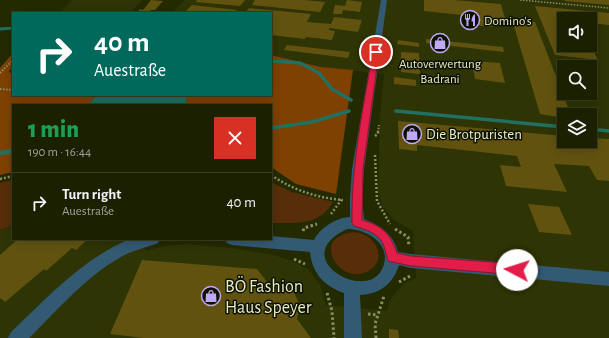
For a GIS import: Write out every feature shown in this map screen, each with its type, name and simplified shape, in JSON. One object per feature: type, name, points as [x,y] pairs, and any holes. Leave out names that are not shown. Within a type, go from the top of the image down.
[{"type":"street","points":[[357,223],[356,198],[358,169],[384,0]]},
{"type":"street","points":[[346,223],[357,223],[373,229],[386,240],[392,257],[392,266],[386,277],[380,282],[367,288],[342,286],[329,278],[320,267],[317,254],[318,246],[326,232],[335,226],[346,223]]},
{"type":"street","points":[[17,338],[84,274],[103,259],[141,240]]},
{"type":"street","points":[[245,240],[318,246]]},
{"type":"street","points":[[392,257],[411,261],[609,279]]},
{"type":"street","points":[[352,288],[353,338]]},
{"type":"path","points":[[520,0],[609,8]]},
{"type":"path","points":[[0,74],[12,61]]},
{"type":"path","points":[[0,89],[12,90]]},
{"type":"path","points":[[374,137],[378,134],[380,120]]},
{"type":"path","points":[[375,151],[377,202],[392,228],[408,237],[412,276],[393,286]]},
{"type":"path","points":[[0,179],[12,176]]},
{"type":"path","points":[[272,176],[296,189],[342,200]]},
{"type":"path","points":[[325,219],[342,200],[344,193]]},
{"type":"path","points":[[307,265],[294,259],[297,244],[304,228],[319,224]]},
{"type":"path","points":[[326,290],[332,311],[334,338]]},
{"type":"path","points":[[376,338],[375,324],[385,295]]},
{"type":"shaded area","points":[[72,0],[142,0],[131,12],[60,12]]},
{"type":"shaded area","points":[[185,0],[609,0],[609,338],[0,338],[0,230],[12,225],[12,240],[141,240],[146,250],[173,245],[189,244],[232,248],[274,255],[295,262],[309,270],[320,285],[326,305],[387,311],[389,302],[397,291],[405,283],[416,278],[413,231],[394,220],[383,207],[378,192],[380,115],[384,74],[321,67],[272,55],[272,12],[172,12]]},
{"type":"shaded area","points":[[12,54],[12,67],[9,71],[12,75],[12,96],[96,96],[89,104],[12,104],[12,172],[0,175],[0,68]]},
{"type":"shaded area","points":[[272,55],[321,67],[353,70],[336,194],[296,184],[272,168],[272,104],[185,104],[187,99],[182,96],[272,96]]},
{"type":"shaded area","points":[[12,180],[12,225],[0,230],[0,183]]},
{"type":"shaded area","points":[[272,182],[292,192],[333,202],[327,210],[314,219],[306,222],[272,223]]},
{"type":"shaded area","points":[[354,232],[365,235],[372,240],[378,254],[377,263],[374,267],[359,274],[349,273],[340,268],[334,260],[331,251],[333,243],[340,236]]},
{"type":"water","points":[[96,96],[185,96],[187,99],[185,104],[89,104]]},
{"type":"building","points":[[151,0],[163,1],[155,10],[151,10],[149,12],[138,12],[140,9],[143,10]]},
{"type":"building","points":[[197,0],[245,0],[240,6],[196,2]]},
{"type":"building","points":[[255,0],[305,0],[325,2],[320,12],[252,5]]},
{"type":"building","points":[[347,0],[362,2],[360,12],[343,10],[342,14],[333,14],[335,5],[345,6]]},
{"type":"building","points":[[424,0],[454,0],[501,4],[505,19],[535,22],[557,79],[557,100],[565,100],[568,108],[557,108],[557,117],[540,114],[513,23],[490,21],[492,27],[464,24],[462,15],[424,11]]},
{"type":"building","points":[[609,0],[609,5],[565,1]]},
{"type":"building","points":[[192,5],[237,10],[236,12],[185,12]]},
{"type":"building","points":[[535,6],[609,13],[609,25],[597,24],[597,12],[557,12],[557,52],[594,52],[598,60],[555,55]]},
{"type":"building","points":[[249,8],[311,14],[307,22],[331,24],[334,17],[362,20],[358,32],[329,28],[329,30],[335,31],[332,40],[306,37],[305,39],[272,35],[272,12],[246,12]]},
{"type":"building","points":[[426,39],[503,47],[504,52],[426,43]]},
{"type":"building","points":[[398,40],[419,43],[419,47],[397,44]]},
{"type":"building","points":[[287,45],[350,52],[348,58],[284,50]]},
{"type":"building","points":[[401,52],[419,53],[420,74],[401,72]]},
{"type":"building","points":[[472,61],[500,63],[505,83],[475,79]]},
{"type":"building","points":[[394,77],[416,80],[416,86],[394,84]]},
{"type":"building","points":[[398,121],[557,135],[557,148],[597,148],[597,138],[609,139],[609,181],[597,180],[589,166],[554,164],[567,192],[506,186],[500,165],[521,167],[517,156],[417,145],[417,151],[399,149]]},
{"type":"building","points":[[528,204],[559,207],[572,235],[539,232]]},
{"type":"building","points":[[17,240],[87,240],[76,250],[72,248],[46,271],[44,269],[5,302],[0,298],[0,255]]},
{"type":"building","name":"BÖ Fashion Haus Speyer","points":[[142,260],[257,269],[267,282],[284,284],[294,292],[300,306],[297,319],[311,338],[143,338],[110,334]]},
{"type":"building","points":[[389,329],[398,330],[399,338],[389,338]]},
{"type":"waterway","points":[[0,29],[12,28]]},
{"type":"waterway","points":[[272,61],[300,63],[319,73],[332,89],[351,100]]},
{"type":"waterway","points":[[272,128],[312,122],[349,111]]},
{"type":"waterway","points":[[396,111],[557,126]]},
{"type":"waterway","points":[[597,130],[609,131]]},
{"type":"waterway","points":[[0,153],[12,151]]},
{"type":"place","name":"Domino's","points":[[470,20]]},
{"type":"place","name":"Autoverwertung Badrani","points":[[440,43]]},
{"type":"place","name":"Die Brotpuristen","points":[[412,134]]},
{"type":"place","name":"BÖ Fashion Haus Speyer","points":[[211,296]]},
{"type":"route","points":[[376,52],[358,169],[356,198],[357,223],[368,226],[378,232],[386,240],[392,257],[411,261],[517,270]]}]
